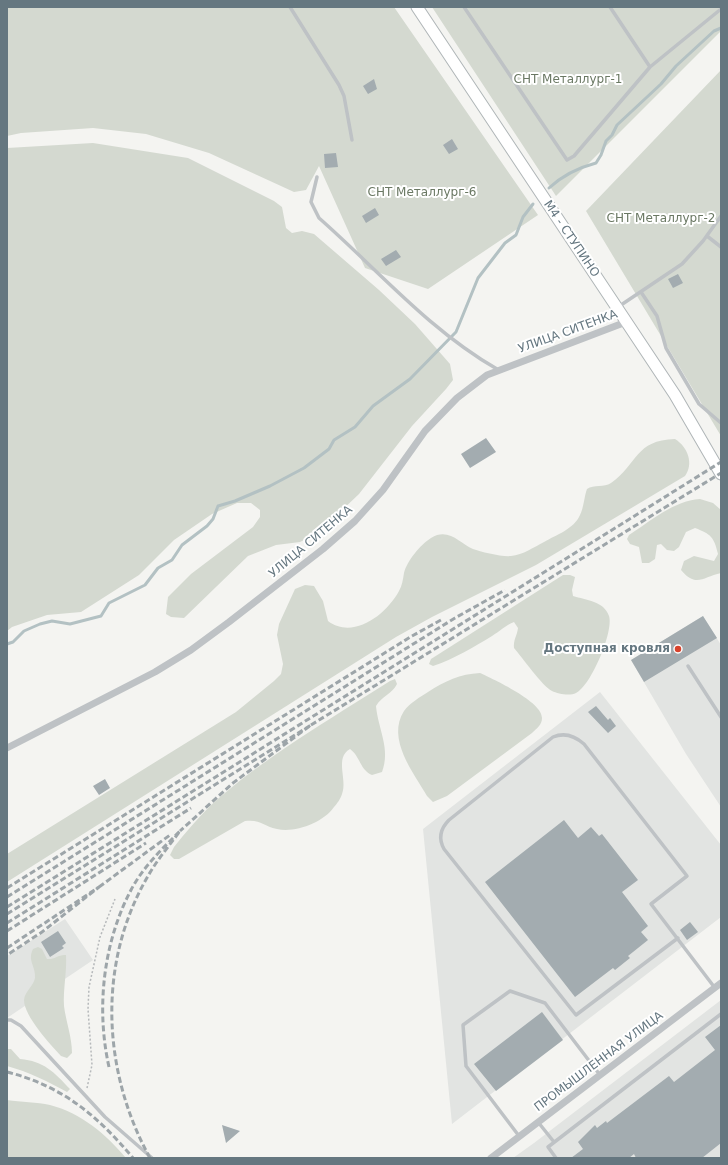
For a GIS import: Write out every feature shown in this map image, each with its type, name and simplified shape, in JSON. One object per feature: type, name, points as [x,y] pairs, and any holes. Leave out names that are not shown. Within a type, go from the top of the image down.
[{"type":"main road","name":"М4 - СТУПИНО","points":[[417,7],[675,395],[721,474]]},
{"type":"street","name":"УЛИЦА СИТЕНКА","points":[[7,748],[155,672],[191,650],[323,549],[355,521],[384,490],[429,427],[468,388],[497,369],[626,322]]},
{"type":"street","name":"ПРОМЫШЛЕННАЯ УЛИЦА","points":[[491,1158],[718,985]]},
{"type":"lane","points":[[290,7],[339,85],[344,96],[352,140]]},
{"type":"lane","points":[[464,7],[566,160],[574,156],[650,67],[721,9]]},
{"type":"lane","points":[[610,7],[650,67]]},
{"type":"lane","points":[[317,177],[311,202],[319,218],[364,257],[384,280],[432,322],[473,356],[497,369]]},
{"type":"lane","points":[[617,308],[682,264],[707,236],[721,216]]},
{"type":"lane","points":[[707,236],[721,247]]},
{"type":"lane","points":[[641,292],[656,316],[666,348],[699,404],[721,423]]},
{"type":"lane","points":[[688,666],[721,717]]},
{"type":"lane","points":[[678,938],[576,1015],[444,849],[441,843],[441,830],[449,820],[553,738],[559,735],[573,736],[584,744],[687,876],[651,904],[718,985]]},
{"type":"lane","points":[[519,1136],[466,1066],[463,1025],[510,991],[545,1003],[600,1075]]},
{"type":"lane","points":[[556,1158],[548,1147],[721,1014]]},
{"type":"lane","points":[[7,1020],[11,1020],[21,1026],[115,1127],[152,1158]]},
{"type":"lane","points":[[538,1122],[554,1142]]},
{"type":"path","points":[[85,1095],[92,1065],[88,1009],[89,987],[100,937],[115,899]]},
{"type":"shaded area","points":[[703,616],[721,645],[721,807],[686,754],[631,660]]},
{"type":"shaded area","points":[[600,692],[721,845],[721,917],[452,1124],[423,829]]},
{"type":"shaded area","points":[[65,919],[93,960],[7,1018],[7,956]]},
{"type":"shaded area","points":[[721,1000],[721,1158],[513,1158],[534,1143]]},
{"type":"green space","name":"СНТ Металлург-6","points":[[7,7],[394,7],[538,215],[428,289],[365,268],[319,166],[306,190],[294,192],[209,153],[146,134],[93,128],[21,133],[7,136]]},
{"type":"green space","name":"СНТ Металлург-1","points":[[432,7],[721,7],[721,31],[556,196]]},
{"type":"green space","name":"СНТ Металлург-2","points":[[721,70],[721,436],[586,211]]},
{"type":"green space","points":[[93,143],[188,158],[274,201],[282,207],[286,228],[292,233],[302,231],[314,234],[379,290],[415,324],[450,364],[453,380],[412,426],[359,494],[318,533],[300,542],[276,545],[248,556],[184,618],[171,617],[166,614],[168,597],[191,574],[253,527],[260,517],[260,510],[251,503],[237,503],[212,514],[174,540],[139,575],[81,612],[47,615],[12,627],[7,631],[7,148]]},
{"type":"green space","points":[[675,439],[680,442],[688,456],[689,466],[685,476],[536,565],[432,617],[396,637],[7,882],[7,854],[236,712],[281,674],[283,664],[277,635],[279,624],[295,589],[305,585],[314,586],[323,601],[328,621],[338,626],[348,628],[358,626],[377,616],[393,600],[401,587],[404,573],[411,558],[418,549],[431,538],[443,534],[449,535],[468,547],[497,555],[511,556],[524,552],[564,531],[574,524],[581,512],[587,489],[611,483],[620,476],[644,448],[662,440]]},
{"type":"green space","points":[[700,499],[713,503],[721,510],[721,573],[696,580],[691,579],[681,570],[684,561],[694,556],[714,561],[718,554],[711,537],[705,532],[695,528],[686,532],[679,547],[674,551],[667,550],[661,544],[657,545],[655,559],[649,563],[642,563],[639,547],[630,544],[627,539],[629,535],[663,512],[681,504]]},
{"type":"green space","points":[[563,575],[575,577],[572,590],[573,596],[599,604],[607,611],[610,623],[605,645],[600,658],[588,680],[576,693],[561,694],[552,691],[538,678],[514,648],[518,628],[514,622],[456,656],[433,666],[429,664],[431,659]]},
{"type":"green space","points":[[480,673],[506,686],[535,705],[542,718],[541,723],[532,733],[447,796],[433,802],[427,796],[404,755],[398,733],[399,722],[404,711],[409,705],[434,688],[459,677]]},
{"type":"green space","points":[[395,679],[397,684],[395,687],[376,706],[385,747],[382,772],[372,775],[368,773],[350,749],[345,753],[343,758],[342,764],[344,782],[341,797],[329,813],[323,818],[308,826],[292,830],[272,828],[255,821],[245,821],[179,859],[174,859],[170,855],[174,847],[210,806],[252,771],[297,740]]},
{"type":"green space","points":[[38,947],[42,949],[47,959],[66,955],[64,1006],[72,1053],[67,1058],[61,1056],[44,1037],[33,1022],[25,1007],[24,1000],[27,991],[33,984],[35,978],[31,953],[33,949]]},
{"type":"green space","points":[[7,1049],[11,1049],[20,1059],[36,1062],[48,1068],[70,1089],[67,1092],[38,1077],[7,1066]]},
{"type":"green space","points":[[7,1100],[50,1105],[72,1113],[101,1133],[126,1158],[7,1158]]},
{"type":"building","points":[[374,79],[377,89],[368,94],[363,86]]},
{"type":"building","points":[[452,139],[458,149],[449,154],[443,145]]},
{"type":"building","points":[[336,153],[338,167],[325,168],[324,154]]},
{"type":"building","points":[[375,208],[379,215],[366,223],[362,216]]},
{"type":"building","points":[[396,250],[401,257],[386,266],[381,259]]},
{"type":"building","points":[[678,274],[683,283],[673,288],[668,279]]},
{"type":"building","points":[[486,438],[496,452],[470,468],[461,454]]},
{"type":"building","points":[[703,616],[717,638],[644,682],[631,660]]},
{"type":"building","points":[[596,706],[608,720],[610,718],[616,726],[608,733],[588,712]]},
{"type":"building","points":[[105,779],[110,788],[99,795],[93,786]]},
{"type":"building","points":[[564,820],[578,838],[591,827],[599,836],[602,834],[638,880],[622,892],[648,926],[641,932],[648,940],[628,956],[630,958],[615,970],[613,968],[575,997],[485,882]]},
{"type":"building","points":[[690,922],[698,932],[687,940],[680,930]]},
{"type":"building","points":[[58,931],[66,943],[62,946],[64,948],[50,957],[41,942]]},
{"type":"building","points":[[542,1012],[563,1040],[496,1091],[474,1064]]},
{"type":"building","points":[[721,1025],[721,1143],[702,1158],[636,1158],[634,1154],[629,1158],[571,1158],[583,1149],[578,1142],[595,1125],[597,1128],[606,1121],[607,1123],[669,1076],[674,1082],[715,1050],[705,1037]]},
{"type":"building","points":[[222,1125],[240,1131],[226,1143]]},
{"type":"waterway","points":[[549,188],[571,172],[596,163],[601,155],[606,141],[612,135],[617,125],[661,84],[676,66],[714,31],[721,28]]},
{"type":"waterway","points":[[7,644],[13,642],[24,631],[40,624],[52,621],[70,624],[101,616],[109,603],[145,585],[158,568],[172,560],[182,545],[207,526],[213,519],[218,506],[235,501],[270,486],[304,468],[329,449],[334,440],[355,427],[373,406],[410,379],[456,332],[478,278],[505,243],[516,235],[523,217],[533,204]]},
{"type":"railway","points":[[7,907],[721,462]]},
{"type":"railway","points":[[311,725],[721,473]]},
{"type":"railway","points":[[7,897],[455,618],[505,590]]},
{"type":"railway","points":[[7,888],[412,636],[441,620]]},
{"type":"railway","points":[[7,914],[311,725],[233,783],[180,831]]},
{"type":"railway","points":[[7,923],[191,808]]},
{"type":"railway","points":[[109,1067],[105,1045],[103,999],[108,954],[114,932],[121,910],[141,874],[180,831],[148,876],[131,910],[120,945],[114,981],[112,1017],[115,1053],[122,1089],[134,1124],[150,1158]]},
{"type":"railway","points":[[99,887],[170,835]]},
{"type":"railway","points":[[7,931],[146,843]]},
{"type":"railway","points":[[7,948],[99,887],[42,932],[7,955]]},
{"type":"railway","points":[[7,1072],[45,1085],[77,1104],[106,1128],[133,1158]]},
{"type":"place","name":"Доступная кровля","points":[[678,649]]}]
